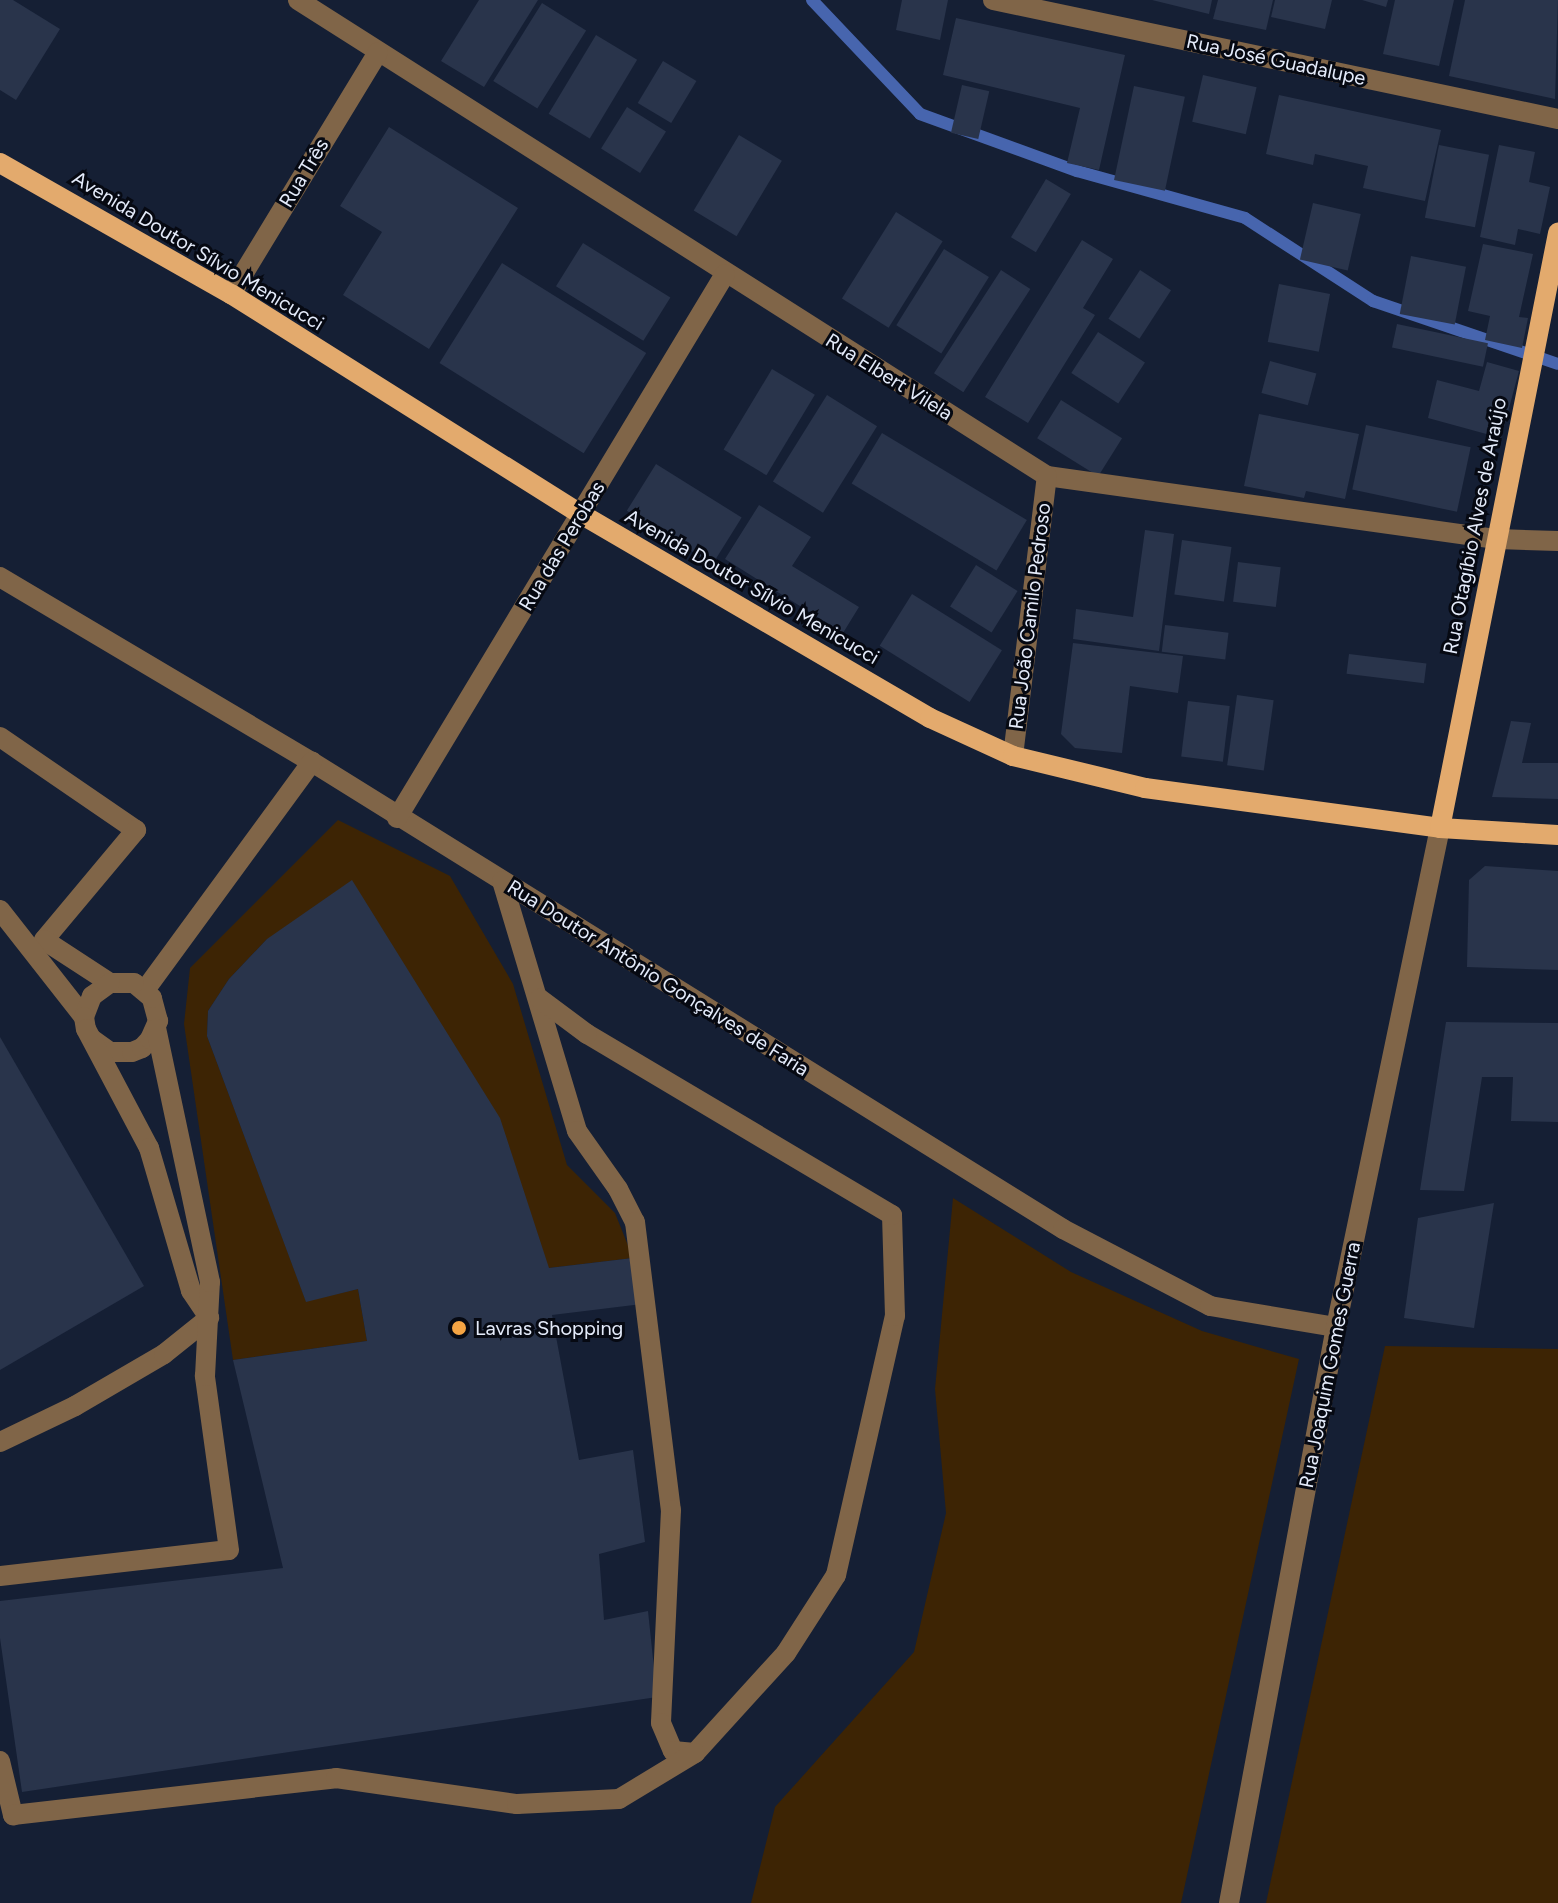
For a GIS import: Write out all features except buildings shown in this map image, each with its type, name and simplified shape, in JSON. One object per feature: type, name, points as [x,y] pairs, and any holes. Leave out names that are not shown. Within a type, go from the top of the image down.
[{"type":"main road","name":"Avenida Doutor Sílvio Menicucci","points":[[0,163],[231,294],[581,514],[930,718],[1013,756],[1145,788],[1440,828],[1558,835]]},
{"type":"main road","name":"Rua Otagíbio Alves de Araújo","points":[[1440,828],[1558,233]]},
{"type":"street","name":"Rua Elbert Vilela","points":[[298,0],[1047,476],[1497,539],[1558,541]]},
{"type":"street","name":"Rua José Guadalupe","points":[[993,0],[1558,119]]},
{"type":"street","name":"Rua Três","points":[[231,294],[378,52]]},
{"type":"street","name":"Rua das Perobas","points":[[397,818],[725,274]]},
{"type":"street","name":"Rua João Camilo Pedroso","points":[[1013,756],[1047,476]]},
{"type":"street","name":"Rua Doutor Antônio Gonçalves de Faria","points":[[0,577],[312,762],[397,818],[1063,1229],[1210,1306],[1336,1327]]},
{"type":"street","points":[[0,737],[136,830],[44,940],[110,983]]},
{"type":"street","points":[[145,990],[312,762]]},
{"type":"street","name":"Rua Joaquim Gomes Guerra","points":[[1229,1903],[1336,1327],[1440,828]]},
{"type":"street","points":[[502,881],[540,999],[543,1023],[577,1131],[618,1189],[635,1222],[671,1510],[661,1723],[673,1751],[695,1753]]},
{"type":"street","points":[[0,910],[84,1017],[92,1039],[149,1148],[191,1291],[209,1318]]},
{"type":"street","points":[[0,1576],[229,1550],[205,1376],[210,1282],[156,1029],[155,1004],[145,990],[122,980],[110,983],[92,996],[84,1017]]},
{"type":"street","points":[[0,1761],[13,1815],[336,1778],[517,1804],[619,1799],[695,1753],[786,1653],[836,1575],[895,1316],[892,1215],[587,1034],[540,999]]},
{"type":"street","points":[[92,1039],[110,1052],[132,1052],[142,1048],[156,1029]]},
{"type":"street","points":[[0,1442],[75,1406],[164,1354],[209,1318]]},
{"type":"shaded area","points":[[338,820],[450,876],[513,984],[567,1165],[615,1213],[633,1258],[549,1268],[267,939],[229,979],[208,1011],[207,1036],[306,1301],[358,1289],[367,1341],[233,1360],[184,1024],[190,968]]},
{"type":"shaded area","points":[[953,1198],[1071,1272],[1202,1331],[1299,1359],[1181,1903],[751,1903],[775,1807],[914,1652],[946,1513],[935,1389]]},
{"type":"shaded area","points":[[1385,1346],[1558,1349],[1558,1903],[1266,1903]]},
{"type":"waterway","points":[[812,0],[920,114],[1077,171],[1245,218],[1373,301],[1558,364]]},
{"type":"place","name":"Lavras Shopping","points":[[459,1328]]}]
